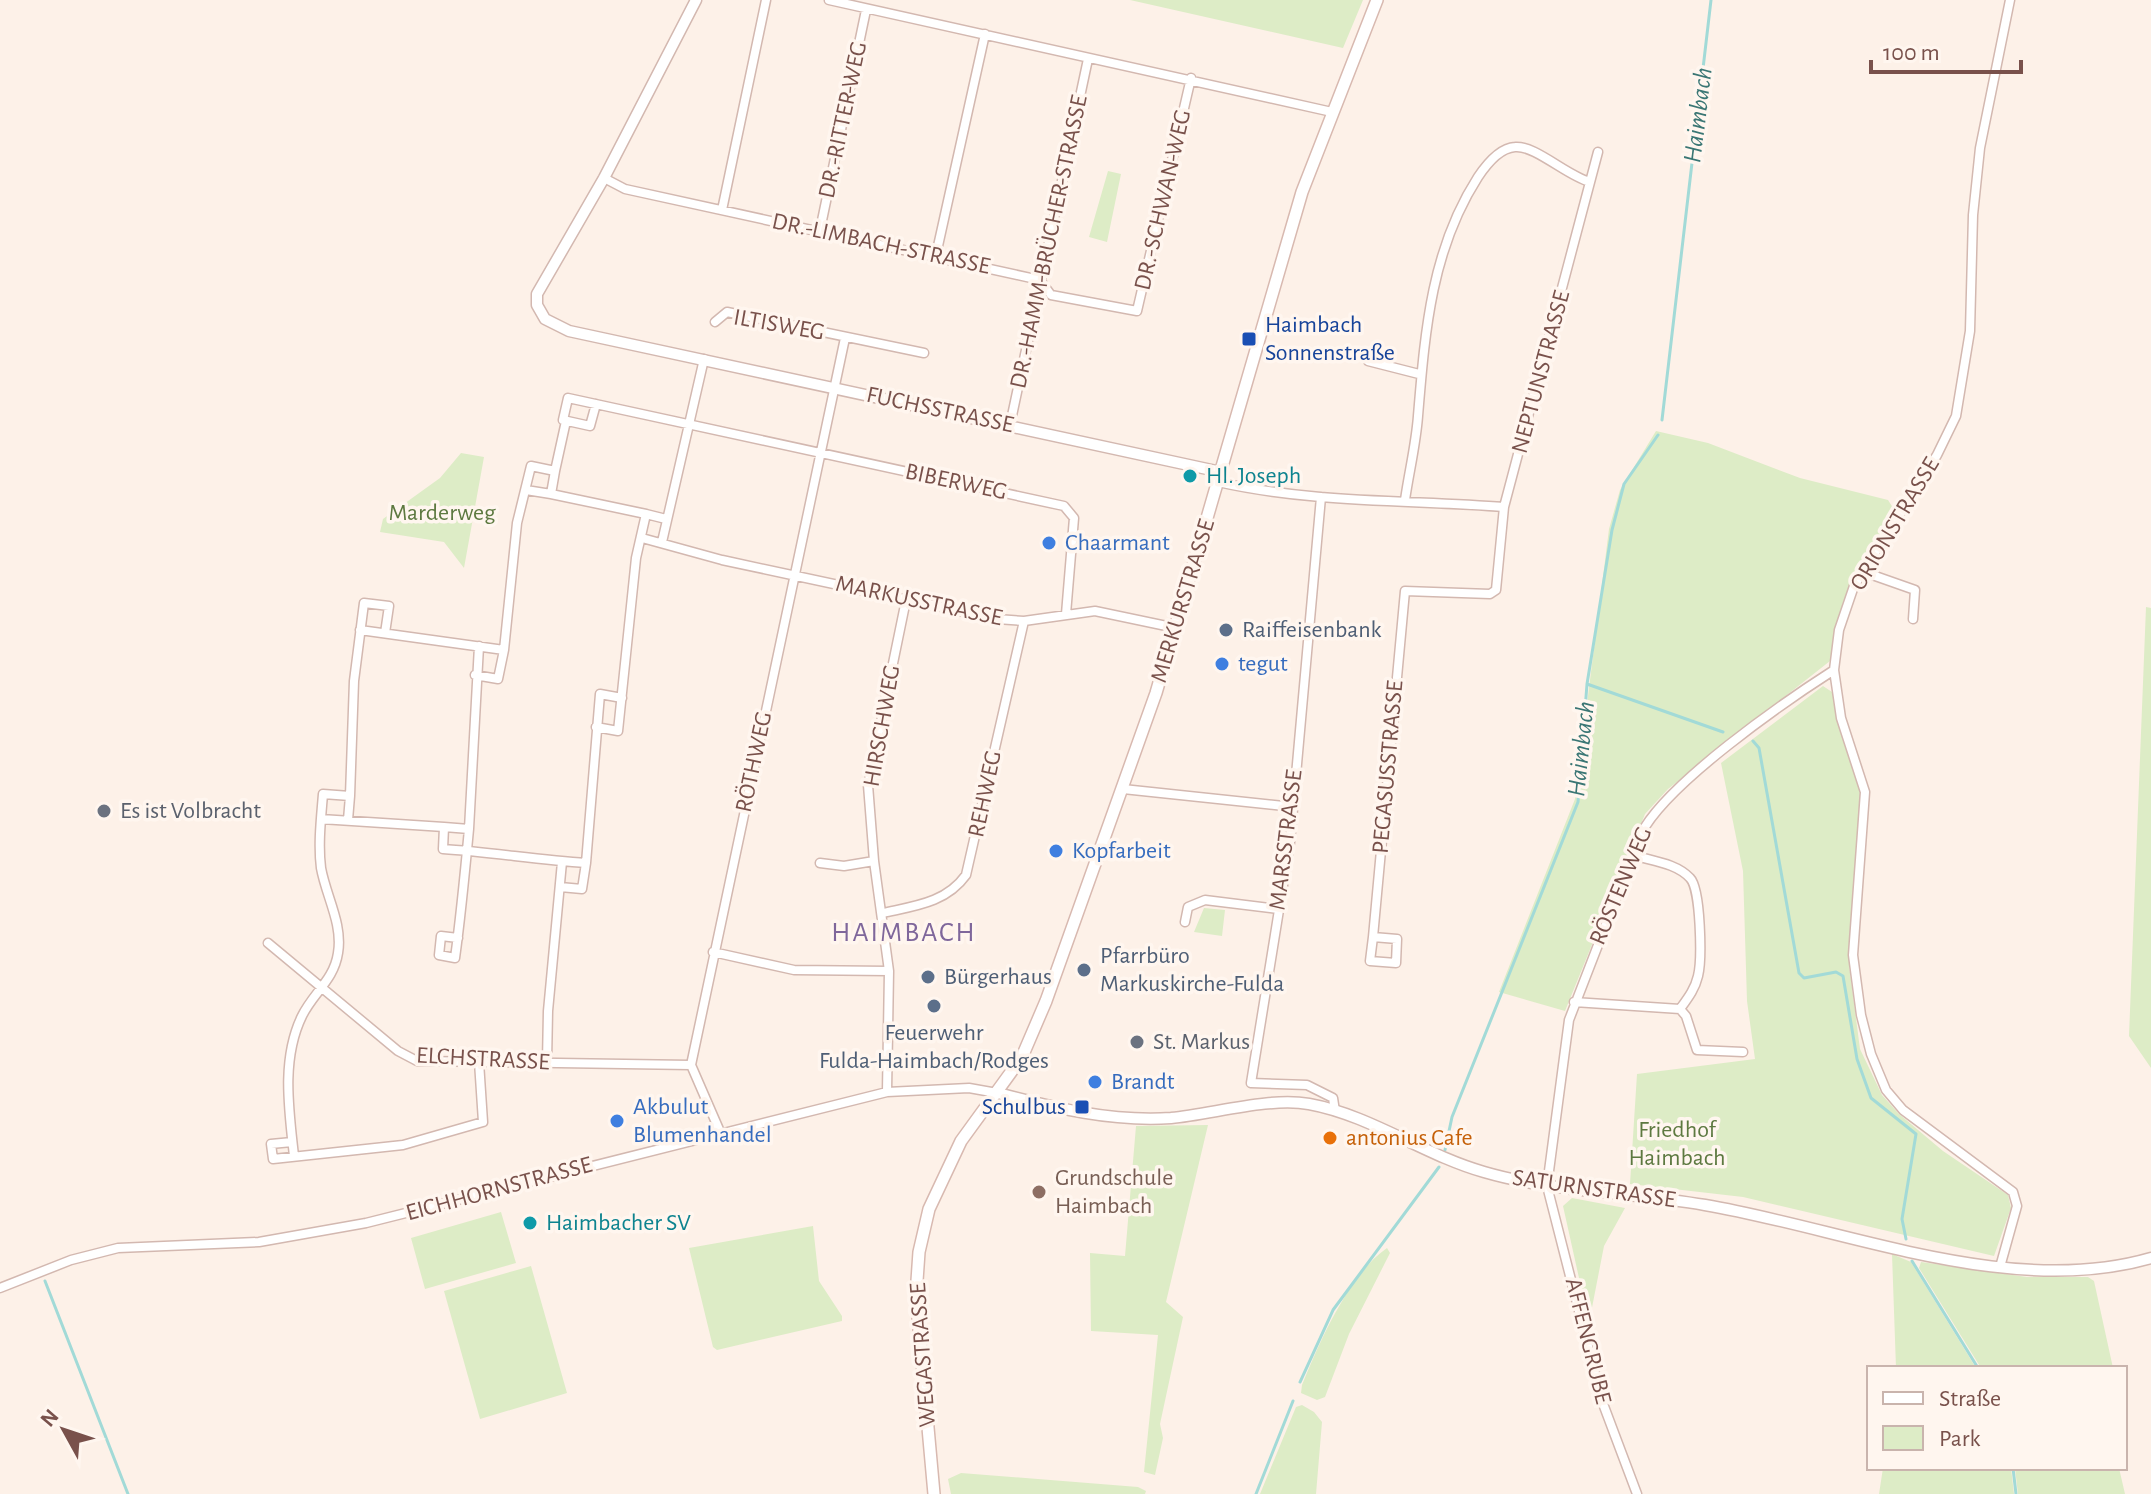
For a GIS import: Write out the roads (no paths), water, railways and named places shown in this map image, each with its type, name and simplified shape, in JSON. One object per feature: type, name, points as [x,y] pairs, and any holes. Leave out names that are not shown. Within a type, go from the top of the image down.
[{"type":"main road","name":"MERKURSTRASSE","points":[[998,1093],[1022,1057],[1037,1025],[1123,789],[1176,628],[1284,251],[1337,97],[1377,0]]},
{"type":"main road","name":"WEGASTRASSE","points":[[934,1494],[917,1321],[919,1252],[929,1209],[943,1173],[961,1141],[998,1093]]},
{"type":"street","points":[[604,178],[696,0]]},
{"type":"street","points":[[722,210],[766,0]]},
{"type":"street","points":[[829,0],[1088,59],[1191,78],[1332,112]]},
{"type":"street","name":"ORIONSTRASSE","points":[[2000,1267],[2017,1206],[2013,1192],[1895,1102],[1878,1072],[1867,1040],[1853,955],[1865,792],[1841,718],[1834,670],[1839,630],[1861,571],[1937,455],[1959,406],[1970,331],[1973,215],[1980,148],[2010,0]]},
{"type":"street","name":"DR.-RITTER-WEG","points":[[820,230],[866,10]]},
{"type":"street","points":[[936,255],[985,34]]},
{"type":"street","name":"DR.-HAMM-BRÜCHER-STRASSE","points":[[1010,425],[1088,59]]},
{"type":"street","name":"DR.-SCHWAN-WEG","points":[[1040,280],[1051,295],[1137,311],[1191,78]]},
{"type":"street","points":[[1405,500],[1418,417],[1419,374],[1436,275],[1452,225],[1483,169],[1498,154],[1516,146],[1527,148],[1563,172],[1590,182]]},
{"type":"street","name":"NEPTUNSTRASSE","points":[[1493,593],[1504,507],[1598,152]]},
{"type":"street","name":"DR.-LIMBACH-STRASSE","points":[[604,178],[625,189],[1040,280]]},
{"type":"street","name":"FUCHSSTRASSE","points":[[604,178],[541,283],[537,305],[545,319],[560,329],[1010,425],[1220,477]]},
{"type":"street","name":"ILTISWEG","points":[[715,322],[727,312],[924,353]]},
{"type":"street","name":"ILTISWEG","points":[[836,386],[845,338]]},
{"type":"street","points":[[1365,355],[1368,361],[1419,374]]},
{"type":"street","points":[[662,542],[704,359]]},
{"type":"street","name":"RÖTHWEG","points":[[691,1065],[836,386]]},
{"type":"street","points":[[551,494],[568,398],[596,404],[590,426],[566,421]]},
{"type":"street","name":"BIBERWEG","points":[[596,404],[1069,508],[1074,518],[1066,614]]},
{"type":"street","points":[[475,675],[498,679],[504,650],[517,523],[531,466],[555,471]]},
{"type":"street","points":[[1220,477],[1253,490],[1504,507]]},
{"type":"street","points":[[526,490],[666,519]]},
{"type":"street","name":"MARSSTRASSE","points":[[1321,497],[1293,807],[1251,1083],[1317,1089],[1333,1098],[1335,1111]]},
{"type":"street","points":[[596,727],[618,731],[636,558],[646,514]]},
{"type":"street","name":"MARKUSSTRASSE","points":[[642,538],[711,554],[722,560],[906,600],[1024,621],[1066,614],[1107,612],[1176,628]]},
{"type":"street","points":[[1861,571],[1915,590],[1913,619]]},
{"type":"street","name":"PEGASUSSTRASSE","points":[[1373,937],[1405,591],[1493,593]]},
{"type":"street","name":"HIRSCHWEG","points":[[887,1092],[889,971],[874,861],[868,785],[906,600]]},
{"type":"street","points":[[348,820],[354,681],[364,603],[389,606],[385,633]]},
{"type":"street","name":"REHWEG","points":[[883,913],[940,899],[954,890],[966,875],[1024,621]]},
{"type":"street","points":[[360,630],[504,650]]},
{"type":"street","points":[[458,938],[469,829],[475,675],[479,646]]},
{"type":"street","name":"RÖSTENWEG","points":[[1547,1186],[1574,1002],[1648,821],[1666,798],[1834,670]]},
{"type":"street","points":[[560,887],[582,889],[600,694],[622,698]]},
{"type":"street","points":[[1123,789],[1293,807]]},
{"type":"street","points":[[294,1156],[288,1077],[292,1041],[303,1013],[324,989],[337,962],[339,937],[321,864],[323,794],[350,796]]},
{"type":"street","points":[[321,819],[469,829]]},
{"type":"street","points":[[444,827],[443,849],[586,863]]},
{"type":"street","points":[[1633,855],[1678,868],[1694,881],[1698,897],[1699,973],[1693,992],[1680,1009]]},
{"type":"street","points":[[820,863],[844,866],[874,861]]},
{"type":"street","points":[[547,1062],[548,1011],[562,862]]},
{"type":"street","points":[[1185,922],[1188,907],[1205,900],[1278,909]]},
{"type":"street","name":"ELCHSTRASSE","points":[[268,943],[408,1057],[417,1061],[691,1065]]},
{"type":"street","points":[[713,952],[794,970],[889,971]]},
{"type":"street","points":[[1574,1002],[1680,1009],[1686,1016],[1697,1050],[1743,1052]]},
{"type":"street","points":[[292,1142],[271,1144],[273,1159],[403,1145],[483,1122],[479,1062]]},
{"type":"street","points":[[691,1065],[721,1134]]},
{"type":"street","name":"EICHHORNSTRASSE","points":[[0,1288],[103,1251],[234,1244],[325,1232],[887,1092],[969,1088],[998,1093]]},
{"type":"street","name":"SATURNSTRASSE","points":[[998,1093],[1059,1109],[1108,1117],[1168,1118],[1293,1103],[1335,1111],[1475,1169],[1547,1186],[1736,1210],[2000,1267],[2072,1272],[2151,1258]]},
{"type":"street","name":"AFFENGRUBE","points":[[1547,1186],[1599,1390],[1637,1494]]},
{"type":"waterway","name":"Haimbach","points":[[1662,420],[1711,0]]},
{"type":"waterway","name":"Haimbach","points":[[1445,1150],[1452,1117],[1578,802],[1587,684],[1612,530],[1624,484],[1658,435]]},
{"type":"waterway","points":[[1587,684],[1723,732]]},
{"type":"waterway","points":[[1753,741],[1759,748],[1799,973],[1804,978],[1836,972],[1843,976],[1857,1059],[1871,1098],[1916,1134],[1902,1219],[1906,1239]]},
{"type":"waterway","name":"Haimbach","points":[[1300,1382],[1333,1310],[1439,1167]]},
{"type":"waterway","points":[[1912,1261],[1977,1366]]},
{"type":"waterway","points":[[45,1281],[128,1494]]},
{"type":"waterway","name":"Haimbach","points":[[1256,1494],[1293,1401]]},
{"type":"waterway","points":[[2013,1470],[2016,1494]]},
{"type":"place","name":"Haimbach Sonnenstraße","points":[[1249,339]]},
{"type":"place","name":"Hl. Joseph","points":[[1190,476]]},
{"type":"place","name":"Chaarmant","points":[[1049,543]]},
{"type":"place","name":"Raiffeisenbank","points":[[1226,630]]},
{"type":"place","name":"tegut","points":[[1222,664]]},
{"type":"place","name":"Es ist Volbracht","points":[[104,811]]},
{"type":"place","name":"Kopfarbeit","points":[[1056,851]]},
{"type":"place","name":"Pfarrbüro Markuskirche-Fulda","points":[[1084,970]]},
{"type":"place","name":"Bürgerhaus","points":[[928,977]]},
{"type":"place","name":"Feuerwehr Fulda-Haimbach/Rodges","points":[[934,1006]]},
{"type":"place","name":"St. Markus","points":[[1137,1042]]},
{"type":"place","name":"Brandt","points":[[1095,1082]]},
{"type":"place","name":"Schulbus","points":[[1082,1107]]},
{"type":"place","name":"Akbulut Blumenhandel","points":[[617,1121]]},
{"type":"place","name":"antonius Cafe","points":[[1330,1138]]},
{"type":"place","name":"Grundschule Haimbach","points":[[1039,1192]]},
{"type":"place","name":"Haimbacher SV","points":[[530,1223]]},
{"type":"district","name":"HAIMBACH","points":[[904,933]]},
{"type":"park label","name":"Marderweg","points":[[442,513]]},
{"type":"park label","name":"Friedhof Haimbach","points":[[1677,1144]]}]
